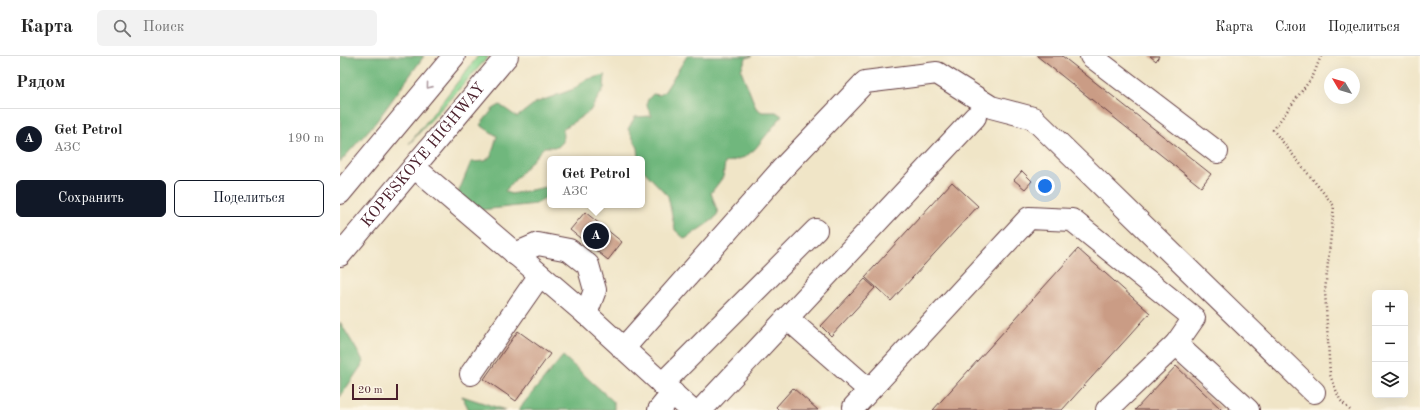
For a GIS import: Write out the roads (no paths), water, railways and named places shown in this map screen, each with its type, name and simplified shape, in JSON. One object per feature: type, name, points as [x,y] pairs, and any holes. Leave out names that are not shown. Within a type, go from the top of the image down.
[{"type":"main road","points":[[340,193],[454,56]]},
{"type":"main road","name":"KOPESKOYE HIGHWAY","points":[[340,254],[507,56]]},
{"type":"main road","points":[[1105,60],[1217,152]]},
{"type":"main road","points":[[623,349],[783,168],[865,82],[937,73],[991,107],[1033,118],[1314,392]]},
{"type":"main road","points":[[701,410],[975,117]]},
{"type":"main road","points":[[414,167],[586,314],[692,410]]},
{"type":"main road","points":[[854,406],[1029,218],[1072,220],[1194,318],[1176,344],[1107,410]]},
{"type":"main road","points":[[659,410],[668,389],[816,230]]},
{"type":"main road","points":[[515,254],[538,244],[570,250],[588,265],[595,290],[586,314]]},
{"type":"main road","points":[[471,374],[540,275]]},
{"type":"main road","points":[[787,318],[869,390]]},
{"type":"main road","points":[[1176,344],[1248,410]]},
{"type":"place","name":"Get Petrol","points":[[596,236]]}]
